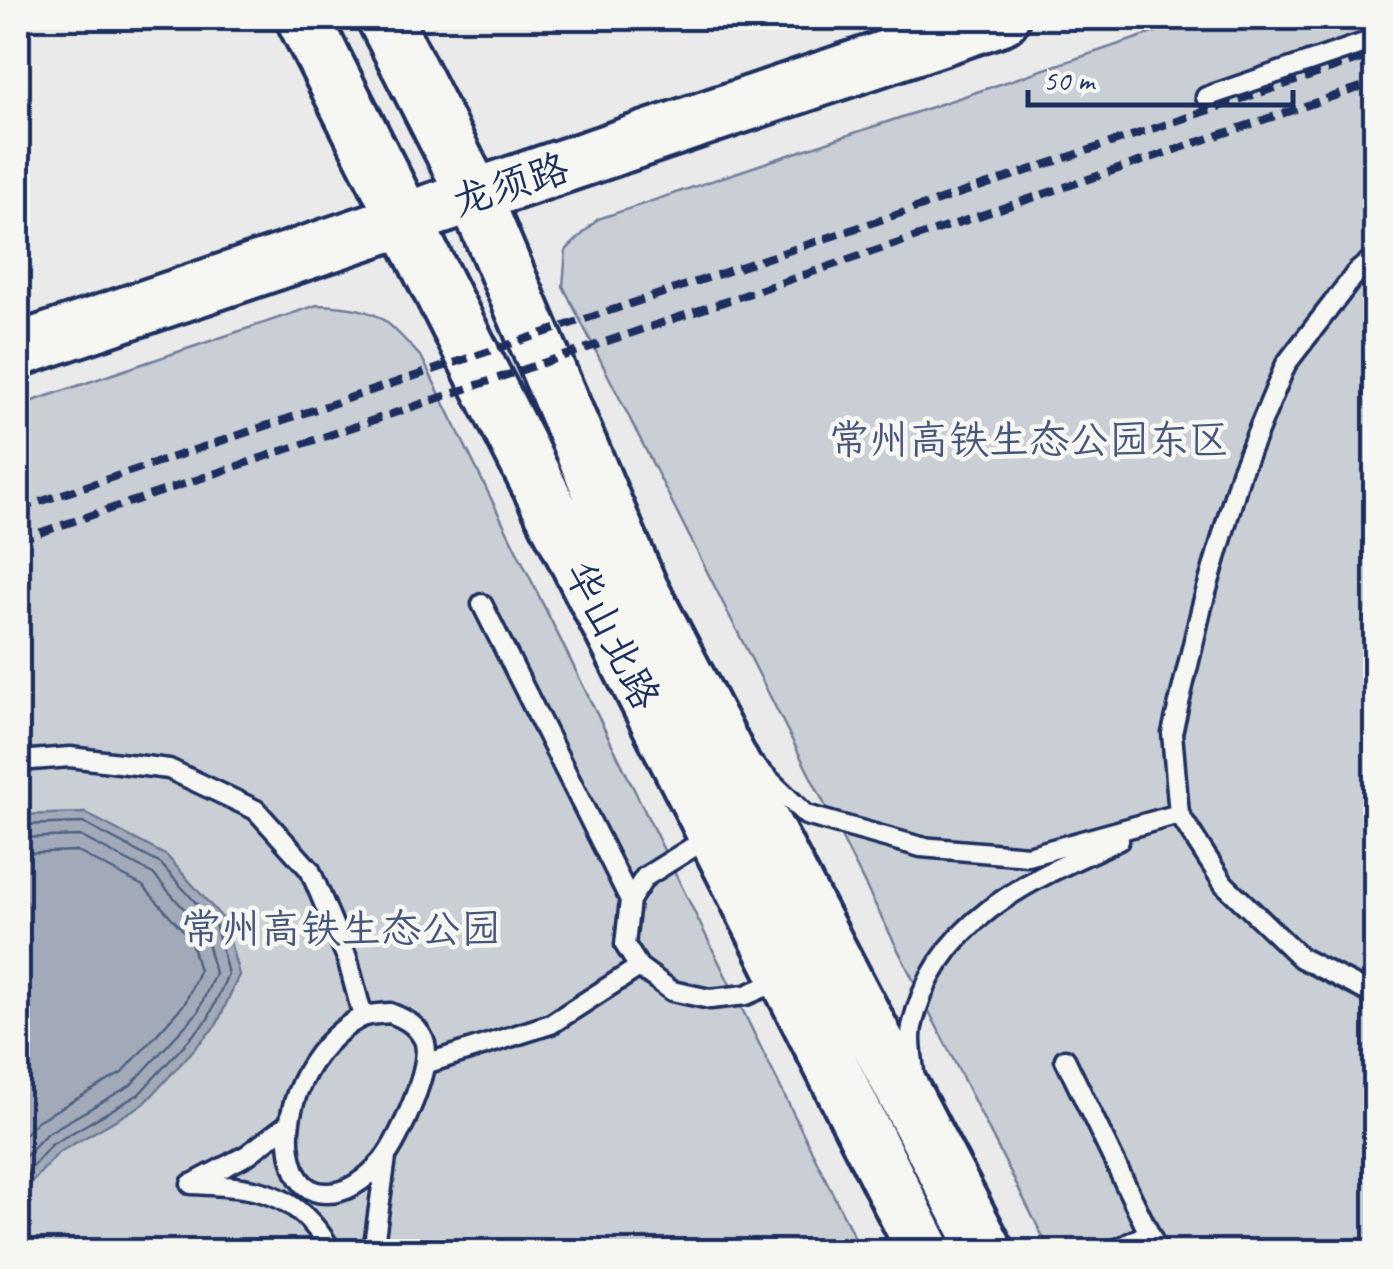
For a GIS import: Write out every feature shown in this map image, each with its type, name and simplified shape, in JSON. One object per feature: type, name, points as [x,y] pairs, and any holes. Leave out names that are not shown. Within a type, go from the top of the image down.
[{"type":"main road","name":"华山北路","points":[[303,18],[925,1252]]},
{"type":"main road","name":"华山北路","points":[[384,18],[474,195],[641,589],[987,1252]]},
{"type":"main road","name":"龙须路","points":[[18,350],[1002,18]]},
{"type":"lane","points":[[1206,96],[1376,39]]},
{"type":"lane","points":[[1376,256],[1357,272],[1286,364],[1241,472],[1202,606],[1172,733],[1179,814],[1224,884],[1302,958],[1376,996]]},
{"type":"lane","points":[[482,604],[630,900]]},
{"type":"lane","points":[[712,726],[806,815],[921,847],[1028,856],[1179,814]]},
{"type":"lane","points":[[18,760],[70,757],[169,769],[256,810],[310,870],[347,958],[363,1016]]},
{"type":"lane","points":[[918,1120],[911,1030],[934,966],[998,900],[1053,869],[1179,814]]},
{"type":"lane","points":[[714,834],[645,877],[630,900],[626,945],[638,968],[672,991],[710,1000],[746,994],[786,978]]},
{"type":"lane","points":[[425,1064],[552,1024],[638,968]]},
{"type":"lane","points":[[335,1252],[313,1202],[298,1180],[291,1160],[288,1124],[303,1080],[338,1034],[363,1016],[390,1013],[413,1023],[426,1043],[425,1064],[410,1108],[386,1157],[374,1252]]},
{"type":"lane","points":[[1065,1058],[1158,1252]]},
{"type":"lane","points":[[288,1124],[247,1155],[191,1184],[241,1186],[286,1200],[332,1200],[363,1180],[386,1157]]},
{"type":"lane","points":[[298,1180],[314,1193],[336,1194]]},
{"type":"lane","points":[[286,1200],[317,1225],[335,1252]]},
{"type":"lane","points":[[1112,1252],[1149,1232]]},
{"type":"green space","name":"常州高铁生态公园东区","points":[[1197,18],[1375,18],[1375,1251],[1050,1251],[563,286],[566,250],[598,219]]},
{"type":"green space","name":"常州高铁生态公园","points":[[317,305],[353,308],[377,316],[422,358],[861,1251],[18,1251],[18,406]]},
{"type":"water","points":[[85,813],[167,856],[224,920],[239,975],[217,1024],[145,1103],[58,1153],[18,1198],[18,815]]},
{"type":"railway","points":[[18,509],[1376,54]]},
{"type":"railway","points":[[18,540],[1376,82]]}]
